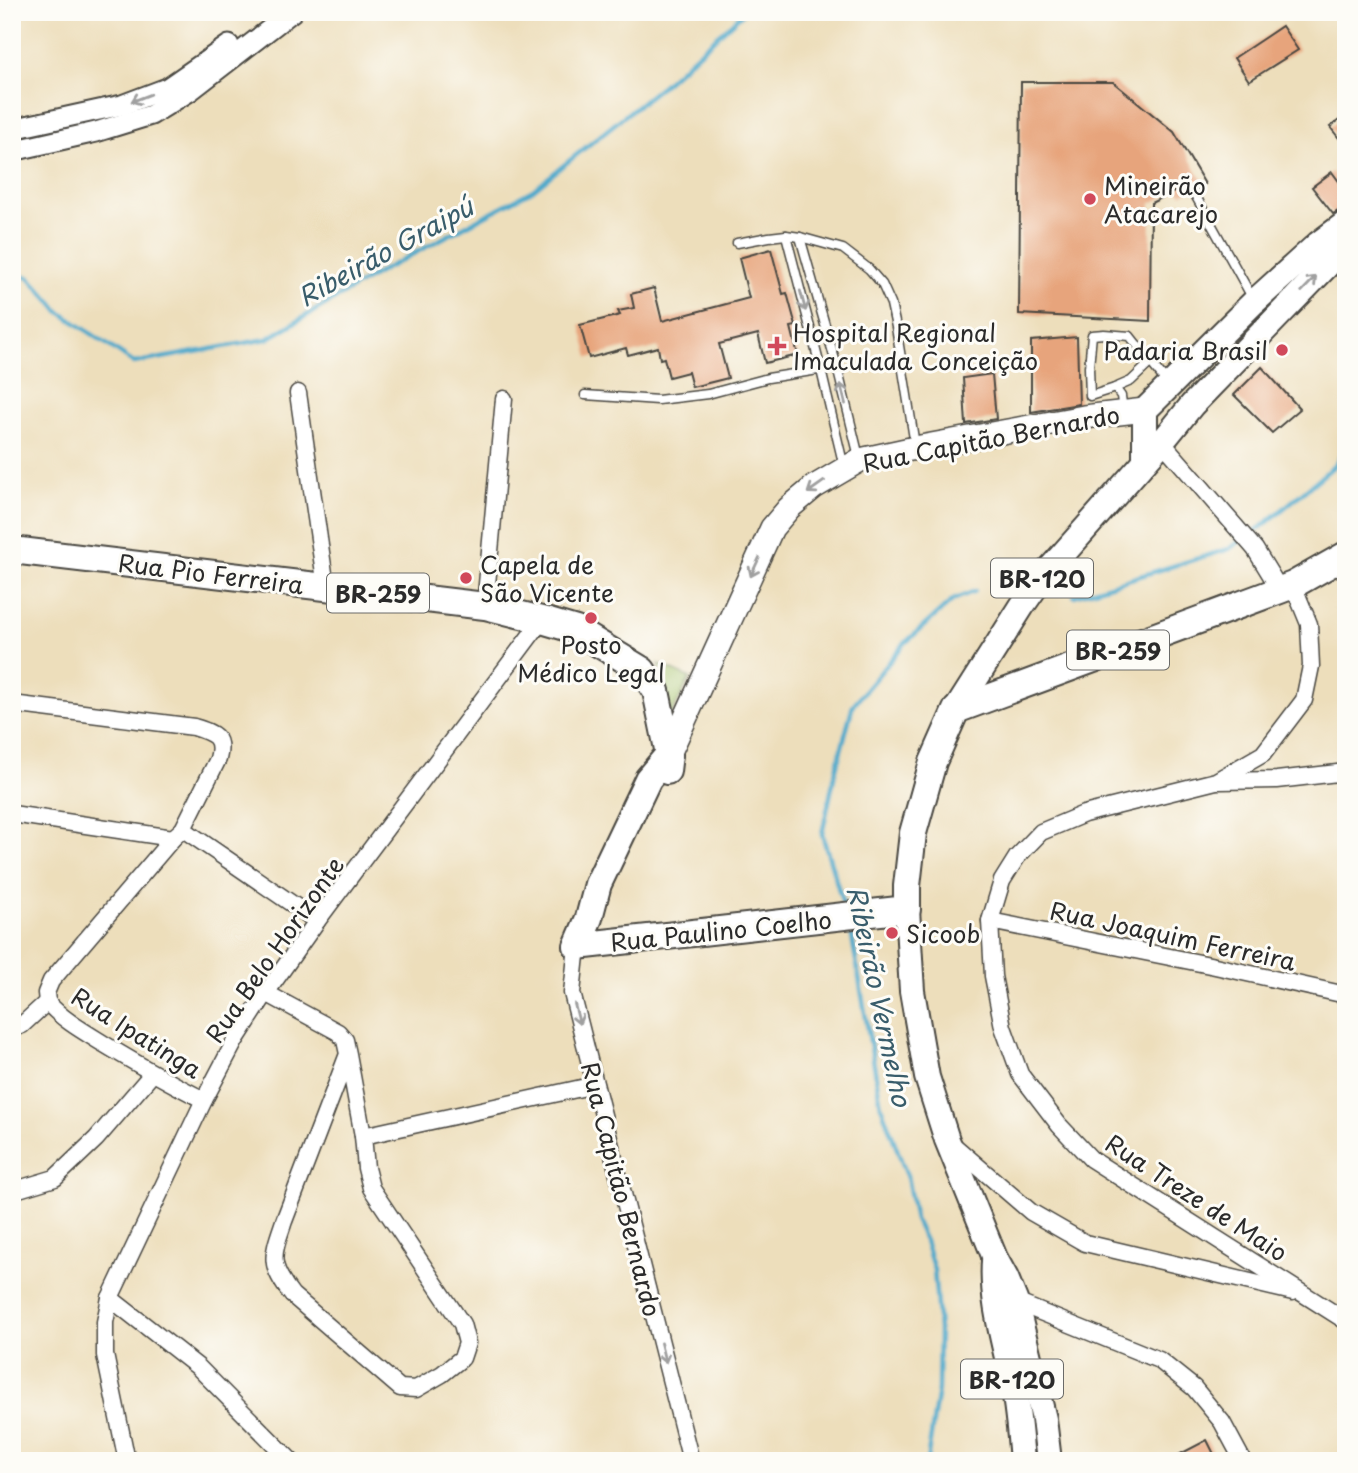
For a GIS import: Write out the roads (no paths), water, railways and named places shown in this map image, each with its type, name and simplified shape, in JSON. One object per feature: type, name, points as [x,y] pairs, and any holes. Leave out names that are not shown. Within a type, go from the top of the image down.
[{"type":"highway","name":"Rua Pio Ferreira","points":[[12,550],[485,606],[576,630],[642,670],[656,691],[669,754]]},
{"type":"highway","name":"BR-259","points":[[956,710],[1287,587],[1346,555]]},
{"type":"highway","name":"BR-120","points":[[907,909],[913,833],[933,762],[956,710]]},
{"type":"highway","name":"Rua Capitão Bernardo","points":[[577,946],[589,918],[598,884],[648,779],[669,754]]},
{"type":"highway","name":"Rua Paulino Coelho","points":[[577,946],[907,909]]},
{"type":"main road","points":[[1154,451],[1134,411],[1168,385],[1254,302],[1318,244],[1346,223]]},
{"type":"main road","name":"BR-120","points":[[956,710],[1041,579],[1192,405],[1346,246]]},
{"type":"main road","points":[[1254,302],[1271,323]]},
{"type":"main road","points":[[1168,385],[1183,390],[1192,405]]},
{"type":"main road","name":"Rua Capitão Bernardo","points":[[669,754],[772,528],[805,494],[852,464],[915,448],[1083,417],[1134,411]]},
{"type":"main road","name":"BR-120","points":[[907,909],[912,991],[928,1077],[947,1140],[995,1258],[993,1279],[1005,1299],[1022,1461]]},
{"type":"main road","points":[[1005,1299],[1041,1406],[1049,1461]]},
{"type":"street","points":[[12,129],[122,105],[167,88],[271,12]]},
{"type":"street","points":[[12,151],[96,132],[151,115],[190,91],[292,12]]},
{"type":"street","points":[[298,393],[326,587]]},
{"type":"street","points":[[485,606],[504,399]]},
{"type":"street","name":"Rua Treze de Maio","points":[[1154,451],[1237,528],[1287,587],[1309,624],[1311,666],[1304,699],[1263,754],[1216,780],[1084,814],[1041,832],[1017,857],[1002,881],[990,921],[993,976],[1003,1027],[1020,1074],[1059,1125],[1091,1158],[1346,1321]]},
{"type":"street","name":"Rua Belo Horizonte","points":[[127,1461],[105,1354],[105,1322],[110,1298],[204,1100],[235,1041],[266,993],[542,620]]},
{"type":"street","points":[[12,704],[194,727],[211,732],[219,741],[220,750],[218,759],[178,833],[51,981],[46,993],[47,1002],[22,1025],[12,1029]]},
{"type":"street","points":[[1216,780],[1277,780],[1346,772]]},
{"type":"street","points":[[12,814],[178,833],[317,921]]},
{"type":"street","name":"Rua Joaquim Ferreira","points":[[990,921],[1346,995]]},
{"type":"street","name":"Rua Capitão Bernardo","points":[[577,946],[572,993],[691,1461]]},
{"type":"street","points":[[266,993],[338,1032],[345,1040],[348,1054],[363,1136],[366,1168],[372,1188],[462,1324],[467,1343],[462,1358],[416,1389],[400,1388],[292,1296],[280,1280],[274,1263],[275,1247],[348,1054]]},
{"type":"street","name":"Rua Ipatinga","points":[[47,1002],[57,1013],[152,1074],[204,1100]]},
{"type":"street","points":[[12,1191],[55,1178],[96,1139],[152,1074]]},
{"type":"street","points":[[363,1136],[595,1085]]},
{"type":"street","points":[[947,1140],[1031,1212],[1085,1243],[1308,1295]]},
{"type":"street","points":[[110,1298],[198,1367],[291,1461]]},
{"type":"street","points":[[1005,1299],[1159,1360],[1194,1388],[1222,1422],[1242,1461]]},
{"type":"lane","points":[[1194,193],[1254,302]]},
{"type":"lane","points":[[786,235],[821,370],[852,464]]},
{"type":"lane","points":[[737,243],[786,235],[800,237],[843,249],[869,269],[882,284],[891,303],[915,448]]},
{"type":"lane","points":[[800,237],[836,367],[852,464]]},
{"type":"lane","points":[[1150,363],[1131,381],[1090,396],[1092,335],[1130,336],[1168,385]]},
{"type":"lane","points":[[585,395],[658,401],[708,394],[768,378],[836,367]]},
{"type":"lane","points":[[1115,388],[1134,411]]},
{"type":"waterway","name":"Ribeirão Graipú","points":[[12,276],[29,277],[60,312],[134,363],[267,339],[385,269],[533,190],[664,84],[744,12]]},
{"type":"waterway","name":"Ribeirão Vermelho","points":[[1249,535],[1334,466],[1346,446]]},
{"type":"waterway","name":"Ribeirão Vermelho","points":[[1074,596],[1229,549],[1242,540]]},
{"type":"waterway","name":"Ribeirão Vermelho","points":[[844,907],[822,834],[853,705],[905,643],[953,600],[975,591]]},
{"type":"waterway","name":"Ribeirão Vermelho","points":[[850,925],[881,1106],[907,1176],[915,1220],[934,1270],[939,1329],[938,1390],[927,1461]]},
{"type":"place","name":"Mineirão Atacarejo","points":[[1090,199]]},
{"type":"place","name":"Hospital Regional Imaculada Conceição","points":[[777,346]]},
{"type":"place","name":"Padaria Brasil","points":[[1282,350]]},
{"type":"place","name":"Capela de São Vicente","points":[[466,578]]},
{"type":"place","name":"Posto Médico Legal","points":[[591,618]]},
{"type":"place","name":"Sicoob","points":[[892,933]]}]
